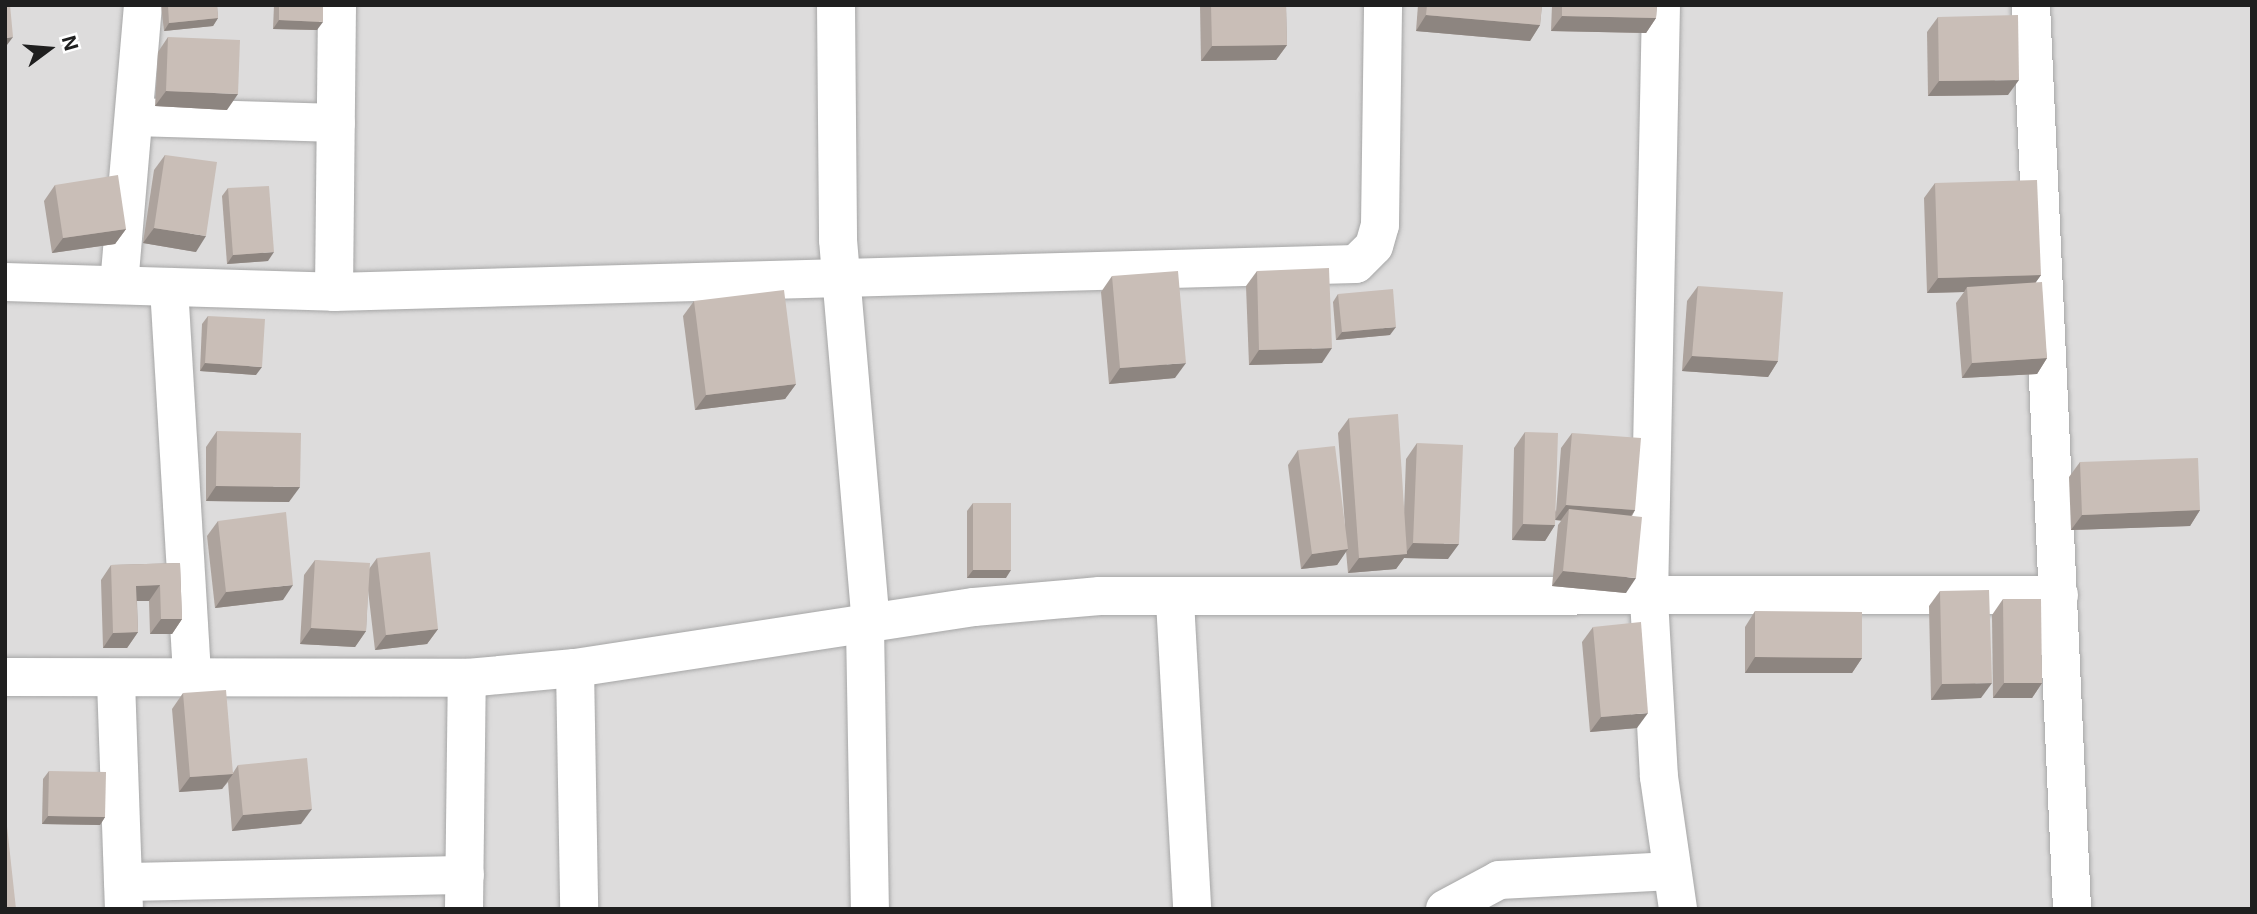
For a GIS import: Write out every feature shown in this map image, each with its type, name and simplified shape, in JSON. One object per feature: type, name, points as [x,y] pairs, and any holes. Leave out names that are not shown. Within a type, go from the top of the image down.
[{"type":"street","points":[[120,285],[136,117],[143,5]]},
{"type":"street","points":[[334,292],[337,5]]},
{"type":"street","points":[[836,5],[841,282],[868,626],[870,909]]},
{"type":"street","points":[[5,282],[334,292],[841,282],[1356,264],[1374,246],[1380,225],[1382,5]]},
{"type":"street","points":[[1661,5],[1649,599],[1653,704],[1678,909]]},
{"type":"street","points":[[2031,5],[2072,909]]},
{"type":"street","points":[[136,117],[336,123]]},
{"type":"street","points":[[169,286],[192,677]]},
{"type":"street","points":[[5,677],[116,681],[192,677],[467,678],[575,668],[1040,599],[1649,599],[2059,594]]},
{"type":"street","points":[[1175,601],[1192,909]]},
{"type":"street","points":[[575,668],[579,909]]},
{"type":"street","points":[[116,681],[124,896],[465,892],[467,678]]},
{"type":"street","points":[[1445,909],[1499,880],[1672,871]]},
{"type":"shaded area","points":[[5,5],[2252,5],[2252,909],[5,909]]},
{"type":"building","points":[[5,5],[10,5],[13,37],[5,38]]},
{"type":"building","points":[[168,5],[217,5],[218,18],[169,23]]},
{"type":"building","points":[[279,5],[323,5],[323,22],[279,20]]},
{"type":"building","points":[[1211,5],[1286,5],[1287,45],[1212,46]]},
{"type":"building","points":[[1427,5],[1542,5],[1540,25],[1426,15]]},
{"type":"building","points":[[1562,5],[1657,5],[1656,18],[1562,16]]},
{"type":"building","points":[[2018,15],[2019,80],[1939,81],[1938,17]]},
{"type":"building","points":[[168,37],[240,40],[238,94],[166,91]]},
{"type":"building","points":[[165,155],[217,162],[206,236],[154,228]]},
{"type":"building","points":[[118,175],[126,229],[63,238],[55,185]]},
{"type":"building","points":[[2037,180],[2041,275],[1938,278],[1935,183]]},
{"type":"building","points":[[269,186],[274,252],[233,255],[228,188]]},
{"type":"building","points":[[1329,268],[1332,348],[1259,350],[1257,271]]},
{"type":"building","points":[[1178,271],[1186,363],[1120,368],[1112,276]]},
{"type":"building","points":[[2042,282],[2047,358],[1972,363],[1967,287]]},
{"type":"building","points":[[1698,286],[1783,292],[1778,361],[1692,356]]},
{"type":"building","points":[[1393,289],[1396,327],[1342,332],[1338,294]]},
{"type":"building","points":[[784,290],[796,384],[706,395],[694,301]]},
{"type":"building","points":[[208,316],[265,319],[262,367],[205,363]]},
{"type":"building","points":[[1398,414],[1407,554],[1359,558],[1349,418]]},
{"type":"building","points":[[217,431],[301,433],[300,487],[216,486]]},
{"type":"building","points":[[1525,432],[1558,433],[1555,525],[1523,524]]},
{"type":"building","points":[[1572,433],[1641,438],[1635,510],[1566,505]]},
{"type":"building","points":[[1417,443],[1463,445],[1459,544],[1413,543]]},
{"type":"building","points":[[1335,446],[1348,549],[1312,554],[1298,450]]},
{"type":"building","points":[[2198,458],[2200,510],[2082,515],[2080,462]]},
{"type":"building","points":[[973,503],[1011,503],[1011,570],[973,570]]},
{"type":"building","points":[[1569,509],[1642,517],[1636,578],[1563,571]]},
{"type":"building","points":[[286,512],[293,585],[226,592],[218,521]]},
{"type":"building","points":[[430,552],[438,629],[386,635],[377,558]]},
{"type":"building","points":[[315,560],[370,563],[366,631],[311,628]]},
{"type":"building","points":[[180,563],[182,619],[161,619],[160,585],[136,586],[138,632],[113,633],[111,565]]},
{"type":"building","points":[[1989,590],[1992,683],[1942,684],[1940,591]]},
{"type":"building","points":[[2003,599],[2041,599],[2042,683],[2004,683]]},
{"type":"building","points":[[1755,611],[1862,612],[1862,658],[1755,657]]},
{"type":"building","points":[[1641,622],[1648,713],[1601,717],[1593,627]]},
{"type":"building","points":[[226,690],[233,774],[190,777],[183,693]]},
{"type":"building","points":[[307,758],[312,809],[243,815],[238,765]]},
{"type":"building","points":[[49,771],[106,772],[105,817],[48,816]]},
{"type":"building","points":[[6,817],[16,909],[5,909]]}]
